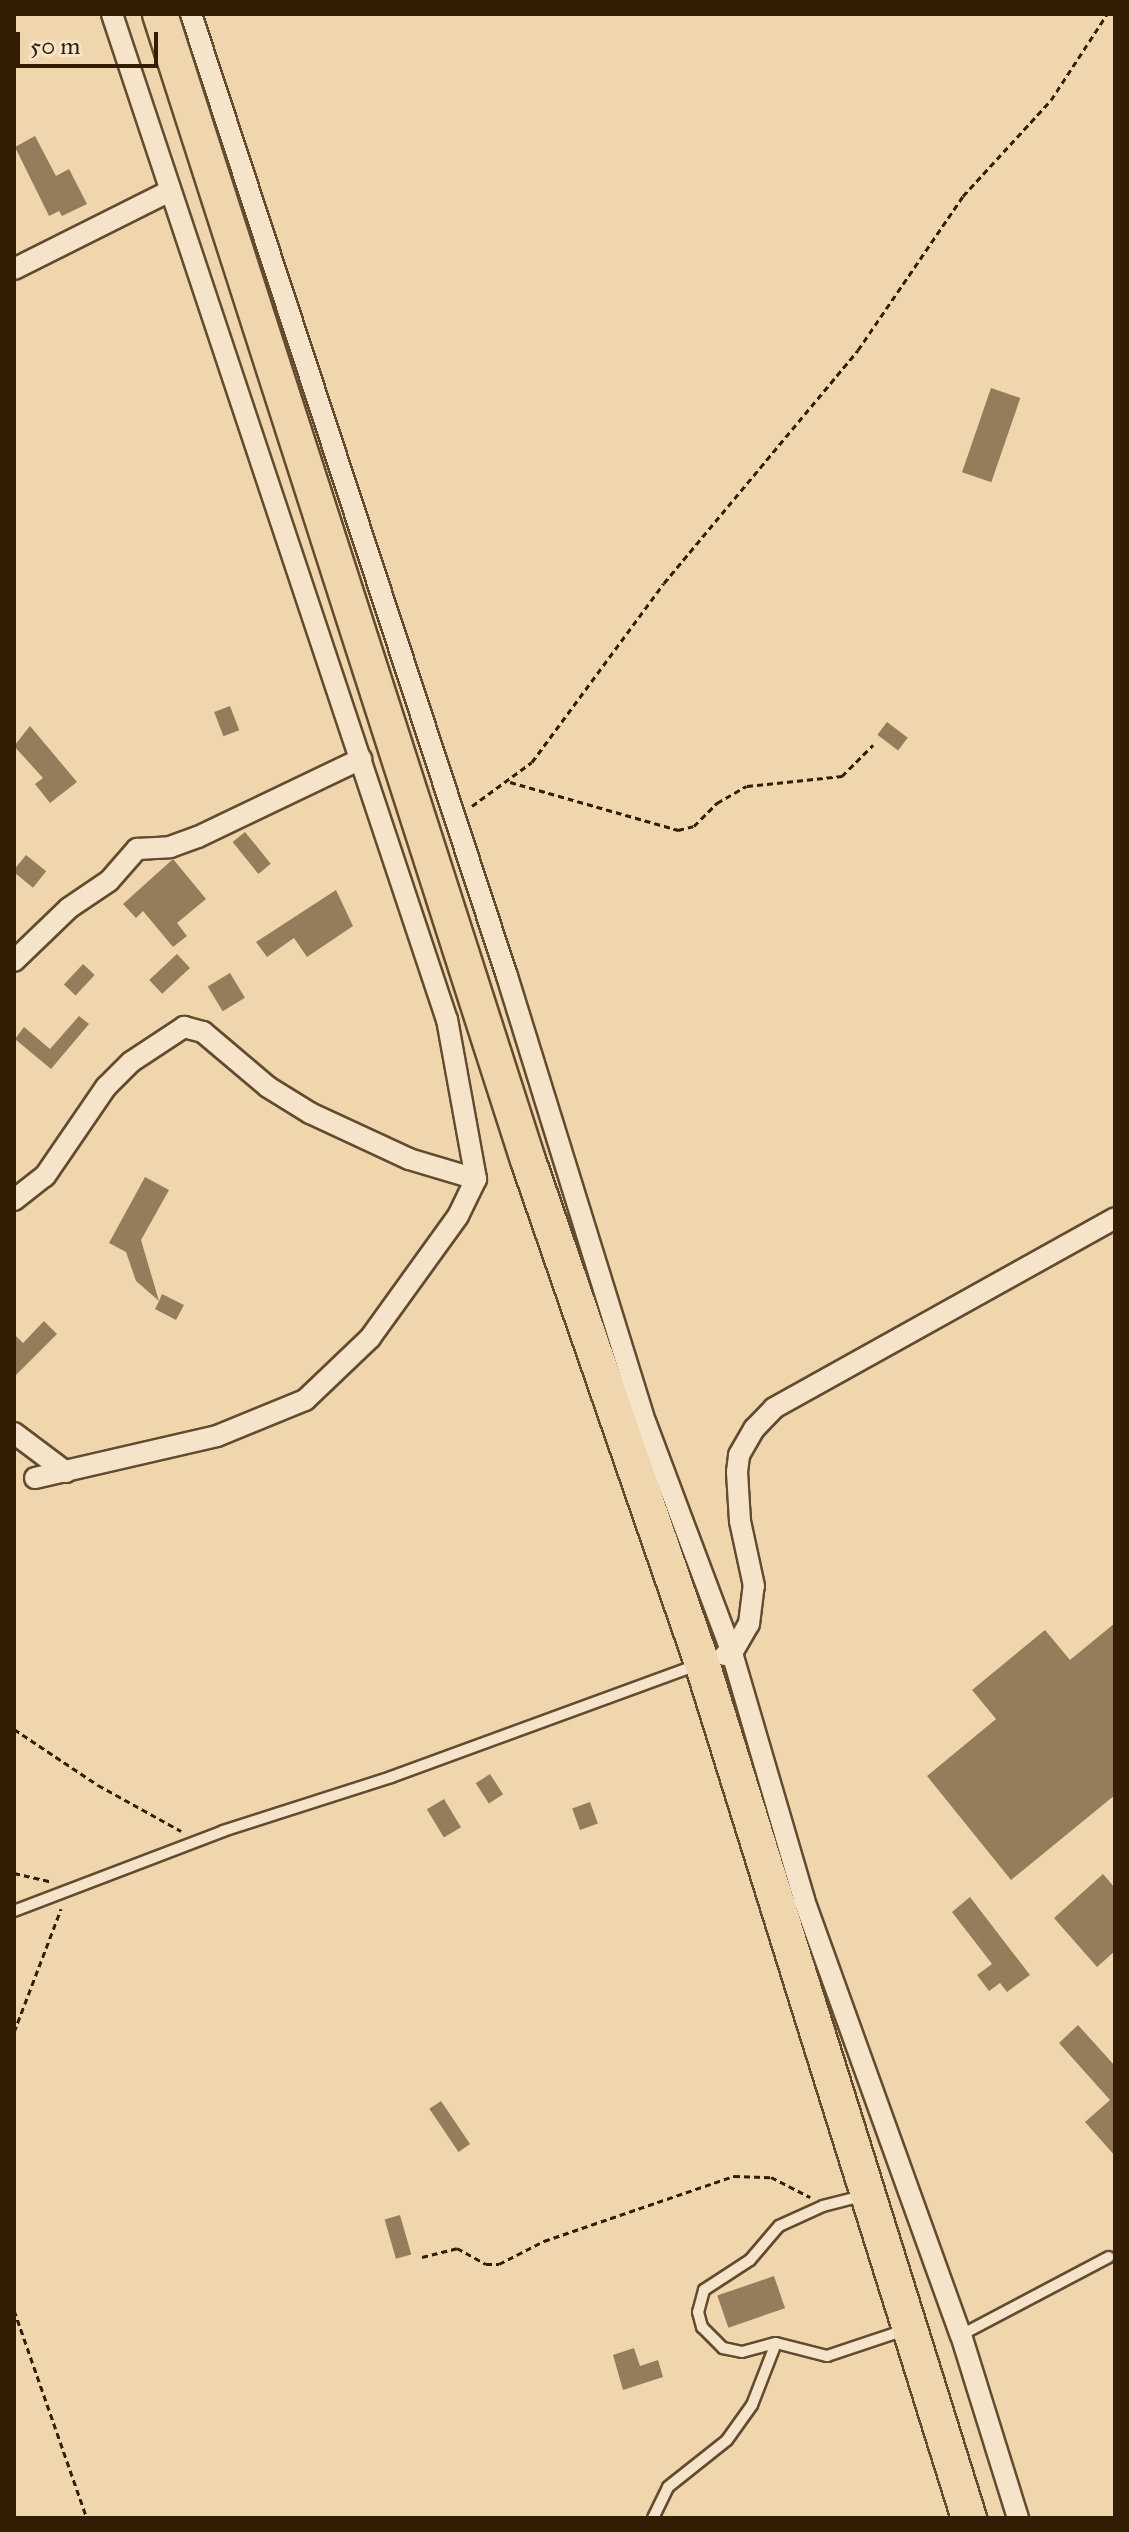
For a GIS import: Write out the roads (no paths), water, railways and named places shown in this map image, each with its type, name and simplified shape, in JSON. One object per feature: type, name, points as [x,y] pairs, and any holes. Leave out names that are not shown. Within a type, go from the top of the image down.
[{"type":"highway","points":[[160,14],[528,1160],[717,1658],[864,2195],[969,2518]]},
{"type":"street","points":[[35,1478],[217,1436],[305,1400],[370,1338],[458,1216],[476,1179],[447,1020],[168,192],[112,14]]},
{"type":"street","points":[[191,14],[455,816],[717,1658],[961,2335],[1018,2518]]},
{"type":"street","points":[[14,269],[168,192]]},
{"type":"street","points":[[14,961],[69,908],[109,881],[137,849],[170,847],[198,837],[361,759]]},
{"type":"street","points":[[14,1200],[45,1176],[106,1087],[131,1062],[184,1027],[203,1032],[268,1087],[310,1113],[409,1159],[476,1179]]},
{"type":"street","points":[[717,1658],[749,1624],[754,1586],[740,1521],[737,1472],[739,1455],[754,1429],[774,1408],[1115,1218]]},
{"type":"street","points":[[14,1433],[66,1472]]},
{"type":"lane","points":[[14,1911],[199,1841],[391,1777],[717,1658]]},
{"type":"lane","points":[[864,2195],[823,2206],[779,2226],[750,2260],[710,2285],[700,2298],[702,2327],[723,2348],[742,2352],[776,2343],[827,2356],[908,2329]]},
{"type":"lane","points":[[961,2335],[1109,2257]]},
{"type":"lane","points":[[653,2518],[668,2487],[727,2440],[752,2405],[776,2343]]}]
